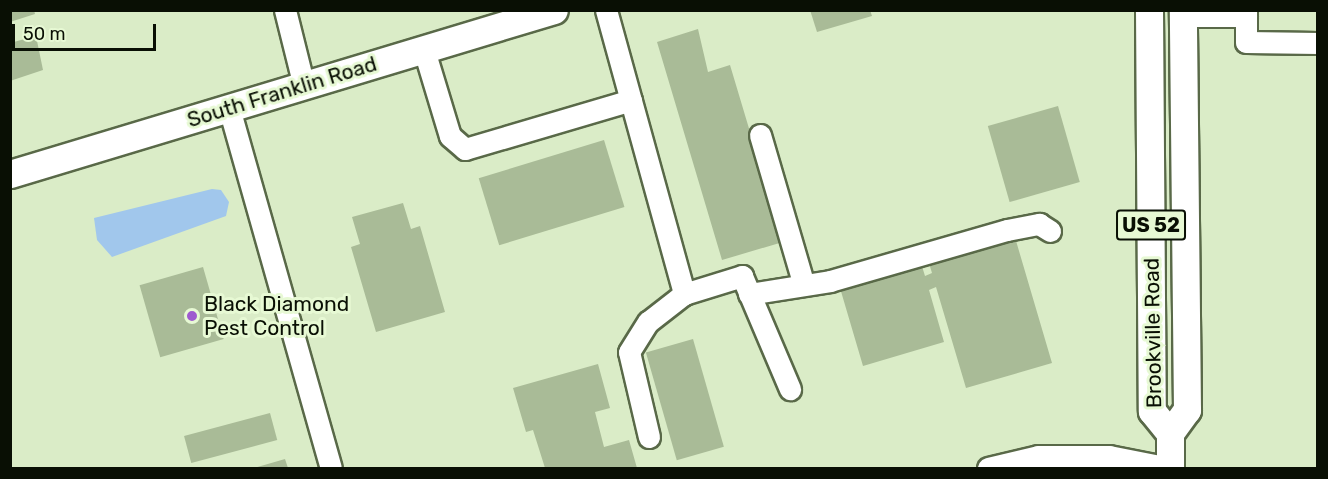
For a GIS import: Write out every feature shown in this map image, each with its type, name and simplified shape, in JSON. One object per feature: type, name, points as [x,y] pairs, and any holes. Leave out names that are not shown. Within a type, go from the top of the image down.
[{"type":"main road","name":"South Franklin Road","points":[[10,174],[554,10]]},
{"type":"main road","name":"Brookville Road","points":[[1149,10],[1152,411],[1170,433]]},
{"type":"main road","name":"Brookville Road","points":[[1170,468],[1170,433],[1187,405],[1183,13]]},
{"type":"lane","points":[[285,10],[304,86]]},
{"type":"lane","points":[[606,10],[684,294]]},
{"type":"lane","points":[[1183,13],[1246,13],[1246,42],[1317,43]]},
{"type":"lane","points":[[424,50],[450,136],[465,149],[631,100]]},
{"type":"lane","points":[[229,108],[331,468]]},
{"type":"lane","points":[[760,135],[804,285]]},
{"type":"lane","points":[[749,294],[804,285],[1007,230],[1039,224],[1050,231]]},
{"type":"lane","points":[[649,437],[630,352],[642,329],[684,294],[742,276],[790,389]]},
{"type":"lane","points":[[988,468],[1038,456],[1109,456],[1170,468]]},
{"type":"water","points":[[212,189],[221,190],[229,202],[226,216],[112,257],[97,240],[94,218]]},
{"type":"building","points":[[10,10],[34,10],[35,14],[10,22]]},
{"type":"building","points":[[810,10],[870,10],[872,16],[817,32]]},
{"type":"building","points":[[698,29],[708,72],[730,65],[783,242],[722,260],[657,42]]},
{"type":"building","points":[[36,36],[43,70],[10,81],[10,43]]},
{"type":"building","points":[[1058,106],[1080,182],[1010,202],[988,126]]},
{"type":"building","points":[[604,140],[624,207],[499,245],[479,178]]},
{"type":"building","points":[[403,203],[411,229],[420,226],[445,312],[376,332],[351,247],[360,244],[352,217]]},
{"type":"building","points":[[1014,234],[1052,363],[966,388],[936,287],[929,290],[944,342],[863,366],[840,288],[921,263],[925,276],[932,273],[928,260]]},
{"type":"building","points":[[203,267],[224,339],[160,357],[140,285]]},
{"type":"building","points":[[693,339],[724,447],[677,460],[646,353]]},
{"type":"building","points":[[598,364],[610,408],[595,412],[604,447],[629,440],[637,468],[545,468],[533,430],[526,432],[513,388]]},
{"type":"building","points":[[270,413],[277,440],[191,463],[184,436]]},
{"type":"building","points":[[285,459],[288,468],[254,468]]},
{"type":"place","name":"Black Diamond Pest Control","points":[[192,316]]}]
